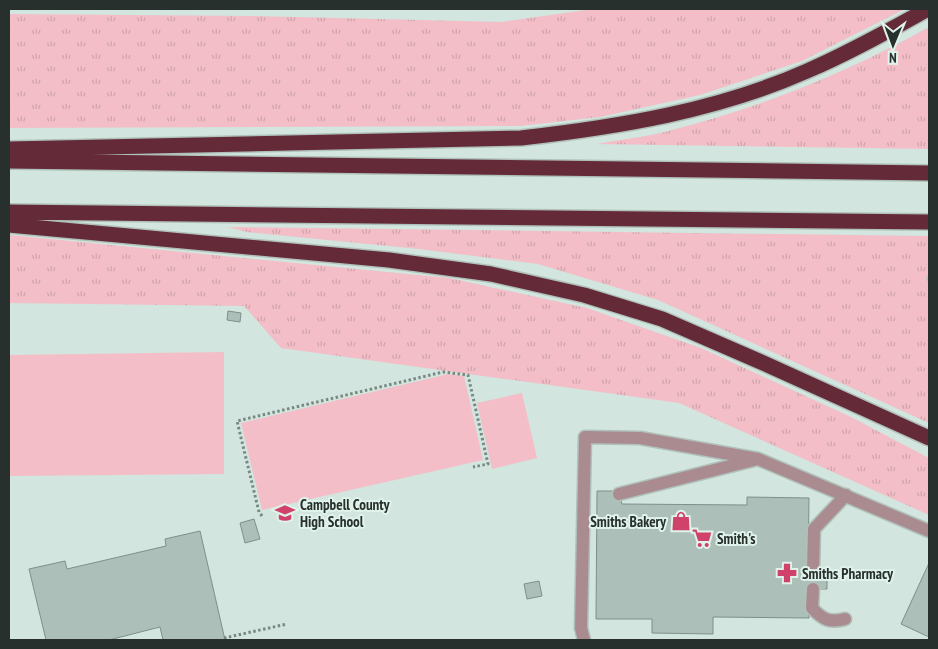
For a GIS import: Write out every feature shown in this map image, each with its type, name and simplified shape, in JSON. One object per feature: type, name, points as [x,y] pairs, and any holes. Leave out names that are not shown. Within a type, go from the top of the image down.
[{"type":"highway","points":[[9,149],[521,138],[587,131],[673,114],[750,93],[805,72],[859,47],[928,9]]},
{"type":"highway","points":[[9,161],[929,173]]},
{"type":"highway","points":[[9,212],[929,222]]},
{"type":"highway","points":[[9,225],[389,260],[491,274],[584,295],[662,319],[929,438]]},
{"type":"lane","points":[[584,640],[581,628],[585,437],[640,438],[758,459],[929,531]]},
{"type":"lane","points":[[619,494],[758,459]]},
{"type":"lane","points":[[816,570],[814,529],[846,495]]},
{"type":"lane","points":[[816,589],[820,604],[829,613],[845,619]]},
{"type":"path","points":[[262,516],[259,512],[237,421],[434,374],[443,372],[468,375],[488,464],[473,468]]},
{"type":"path","points":[[224,638],[287,624]]},
{"type":"green space","points":[[593,9],[905,9],[802,61],[700,95],[600,117],[520,126],[9,128],[9,14],[251,16],[501,22]]},
{"type":"green space","points":[[929,27],[929,149],[597,144],[663,132],[739,111],[804,87],[868,59]]},
{"type":"green space","points":[[228,227],[929,236],[929,423],[658,300],[538,264],[419,249],[247,232]]},
{"type":"green space","points":[[9,235],[449,278],[587,308],[701,348],[849,416],[929,458],[929,515],[679,403],[281,348],[244,306],[9,303]]},
{"type":"green space","points":[[224,352],[224,474],[9,476],[9,355]]},
{"type":"green space","points":[[448,374],[464,376],[483,460],[262,510],[241,423]]},
{"type":"green space","points":[[522,393],[537,458],[492,469],[477,403]]},
{"type":"building","points":[[228,311],[241,313],[240,322],[227,320]]},
{"type":"building","name":"Smith's","points":[[597,491],[618,491],[622,504],[747,505],[747,497],[809,498],[808,570],[827,570],[827,589],[809,589],[809,618],[713,617],[713,634],[652,633],[652,619],[596,619]]},
{"type":"building","points":[[254,519],[260,539],[245,543],[240,523]]},
{"type":"building","points":[[200,531],[225,640],[163,640],[160,627],[109,640],[46,640],[29,569],[65,561],[67,569],[166,546],[165,539]]},
{"type":"building","points":[[929,563],[929,637],[901,624]]},
{"type":"building","points":[[539,581],[542,596],[527,599],[524,584]]},
{"type":"tunnel","points":[[819,570],[819,589]]},
{"type":"place","name":"Campbell County High School","points":[[285,513]]},
{"type":"place","name":"Smiths Bakery","points":[[681,521]]},
{"type":"place","name":"Smith's","points":[[702,538]]},
{"type":"place","name":"Smiths Pharmacy","points":[[787,573]]}]
